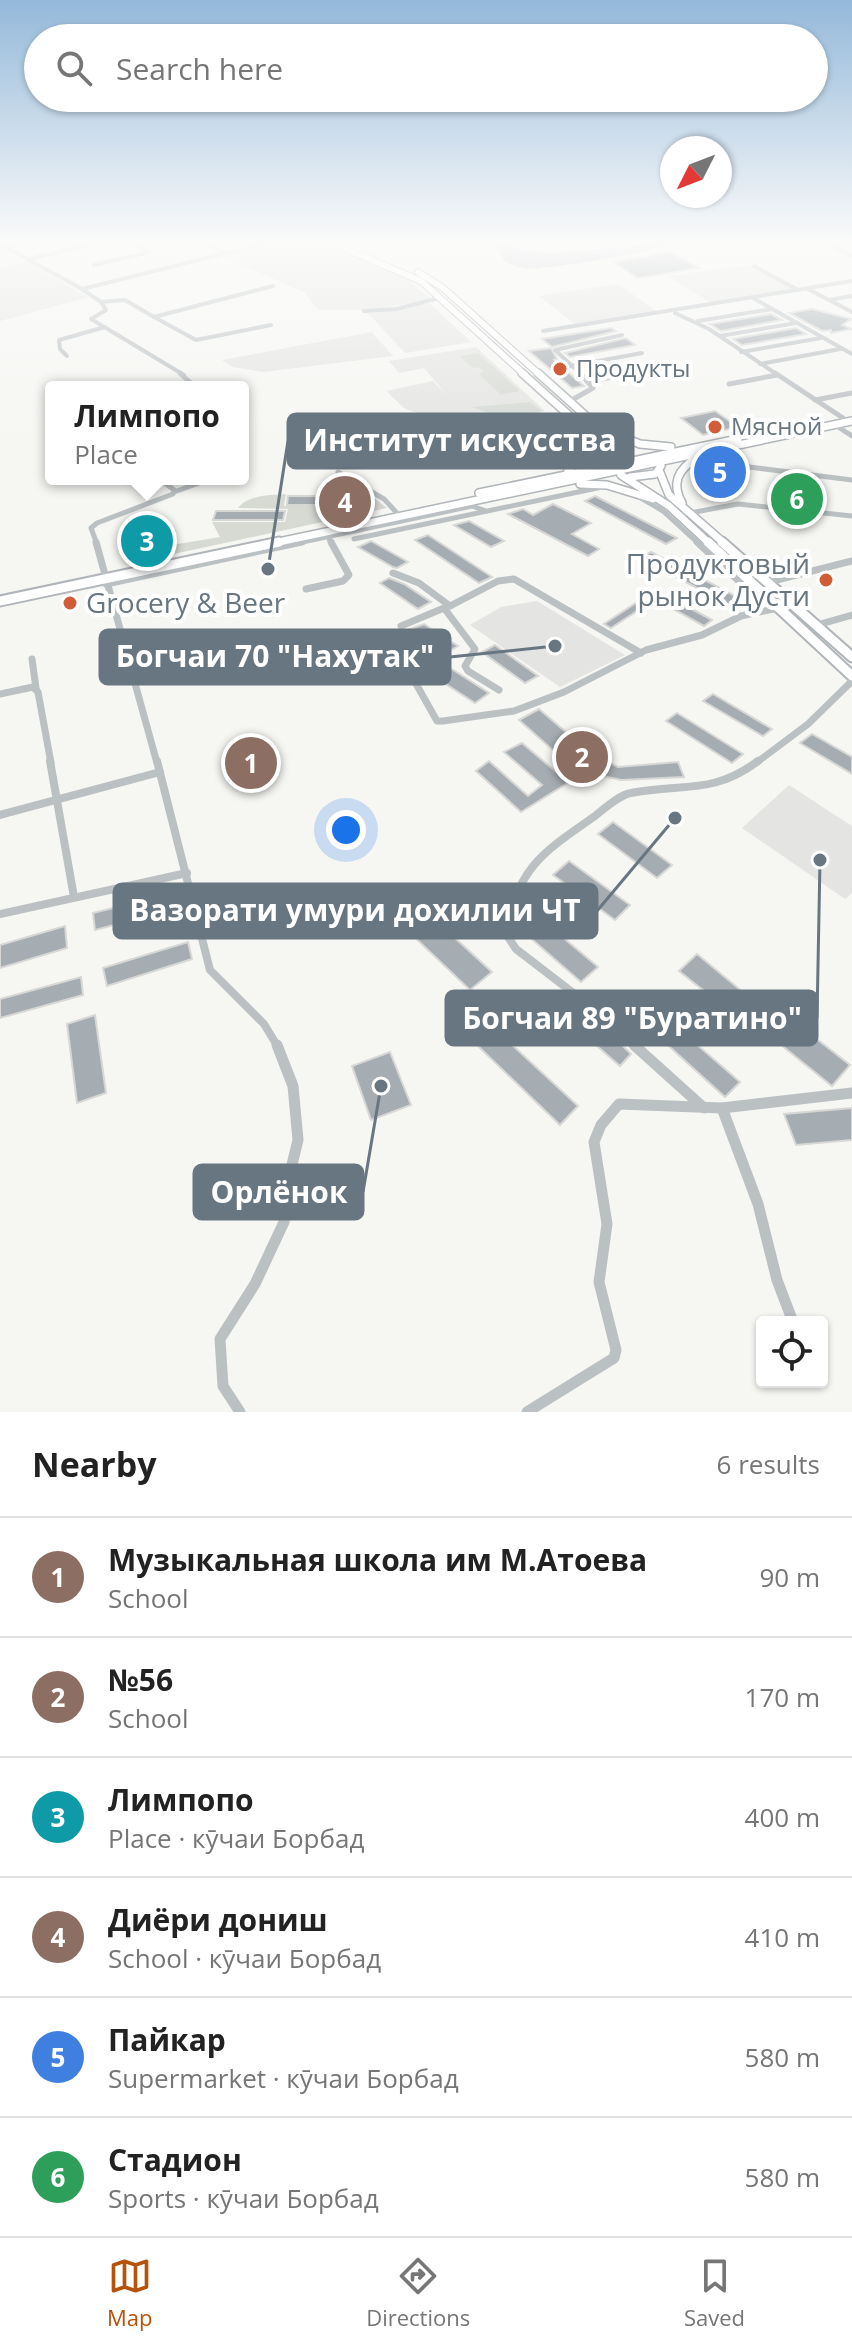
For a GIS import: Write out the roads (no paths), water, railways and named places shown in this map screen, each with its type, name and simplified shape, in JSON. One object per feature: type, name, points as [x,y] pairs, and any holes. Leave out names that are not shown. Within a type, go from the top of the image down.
[{"type":"main road","points":[[452,309],[612,454]]},
{"type":"main road","points":[[466,309],[625,451]]},
{"type":"main road","points":[[465,320],[477,318]]},
{"type":"main road","points":[[0,598],[327,535],[614,471],[652,455],[852,418]]},
{"type":"main road","points":[[105,579],[563,474],[614,471],[648,476],[660,466],[711,451],[835,425],[852,418]]},
{"type":"main road","points":[[597,426],[640,444],[701,446]]},
{"type":"main road","points":[[563,474],[585,455],[588,443],[584,429]]},
{"type":"main road","points":[[669,506],[614,471],[608,457],[625,451],[652,455],[660,466],[669,495],[852,657]]},
{"type":"main road","points":[[711,451],[686,463],[678,472],[677,495],[700,540],[852,678]]},
{"type":"main road","points":[[554,485],[598,486],[634,492],[685,511]]},
{"type":"street","points":[[105,309],[90,318],[191,381]]},
{"type":"street","points":[[140,309],[196,340],[271,325]]},
{"type":"street","points":[[154,317],[185,309]]},
{"type":"street","points":[[364,311],[389,309]]},
{"type":"street","points":[[543,331],[685,309]]},
{"type":"street","points":[[696,322],[772,309],[842,350],[852,352]]},
{"type":"street","points":[[672,311],[720,336],[843,418]]},
{"type":"street","points":[[720,336],[796,323]]},
{"type":"street","points":[[67,356],[60,349],[59,340],[105,327]]},
{"type":"street","points":[[570,401],[593,388],[555,349],[622,335]]},
{"type":"street","points":[[741,352],[821,338]]},
{"type":"street","points":[[760,364],[842,350]]},
{"type":"street","points":[[571,366],[642,353]]},
{"type":"street","points":[[589,381],[660,369]]},
{"type":"street","points":[[729,384],[777,375]]},
{"type":"street","points":[[815,400],[852,393]]},
{"type":"street","points":[[835,425],[852,436]]},
{"type":"street","points":[[726,448],[749,467],[852,480]]},
{"type":"street","points":[[338,472],[384,499],[396,512]]},
{"type":"street","points":[[166,485],[174,492]]},
{"type":"street","points":[[193,485],[92,526],[187,873],[210,970],[264,1024],[276,1042],[293,1086],[298,1114],[298,1140],[288,1181],[284,1222],[255,1284],[220,1339],[223,1386],[240,1412]]},
{"type":"street","points":[[354,539],[598,486]]},
{"type":"street","points":[[634,492],[700,540],[759,600]]},
{"type":"street","points":[[685,511],[738,504],[852,516]]},
{"type":"street","points":[[306,589],[343,581],[349,575],[327,535],[472,506],[486,511]]},
{"type":"street","points":[[769,582],[852,561]]},
{"type":"street","points":[[393,573],[419,583],[452,605]]},
{"type":"street","points":[[401,626],[452,605],[498,581],[514,579],[641,653]]},
{"type":"street","points":[[444,608],[475,649],[465,666],[468,671],[499,690]]},
{"type":"street","points":[[397,650],[437,721],[443,721],[514,711],[564,692],[641,653],[702,635],[741,616],[778,608]]},
{"type":"street","points":[[817,625],[852,615]]},
{"type":"street","points":[[32,659],[74,897]]},
{"type":"street","points":[[704,1108],[598,1012],[516,949],[504,931],[511,902],[531,864],[627,793],[707,786],[736,778],[808,724],[852,678]]},
{"type":"street","points":[[0,694],[36,688]]},
{"type":"street","points":[[0,815],[160,772]]},
{"type":"street","points":[[0,914],[187,873]]},
{"type":"street","points":[[527,1412],[614,1358],[616,1350],[599,1282],[607,1224],[594,1142],[601,1125],[619,1104],[722,1108],[852,1093]]},
{"type":"street","points":[[722,1108],[758,1204],[777,1280],[791,1316]]},
{"type":"place","name":"Продукты","points":[[560,369]]},
{"type":"place","name":"Мясной","points":[[715,427]]},
{"type":"place","name":"Пайкар","points":[[720,472]]},
{"type":"place","name":"Стадион","points":[[797,499]]},
{"type":"place","name":"Диёри дониш","points":[[345,502]]},
{"type":"place","name":"Лимпопо","points":[[147,541]]},
{"type":"place","name":"Институт искусства","points":[[268,569]]},
{"type":"place","name":"Продуктовый рынок Дусти","points":[[826,580]]},
{"type":"place","name":"Grocery & Beer","points":[[70,603]]},
{"type":"place","name":"Богчаи 70 \"Нахутак\"","points":[[555,646]]},
{"type":"place","name":"№56","points":[[582,757]]},
{"type":"place","name":"Музыкальная школа им М.Атоева","points":[[251,763]]},
{"type":"place","name":"Вазорати умури дохилии ЧТ","points":[[675,818]]},
{"type":"place","name":"Богчаи 89 \"Буратино\"","points":[[820,860]]},
{"type":"place","name":"Орлёнок","points":[[381,1086]]}]
